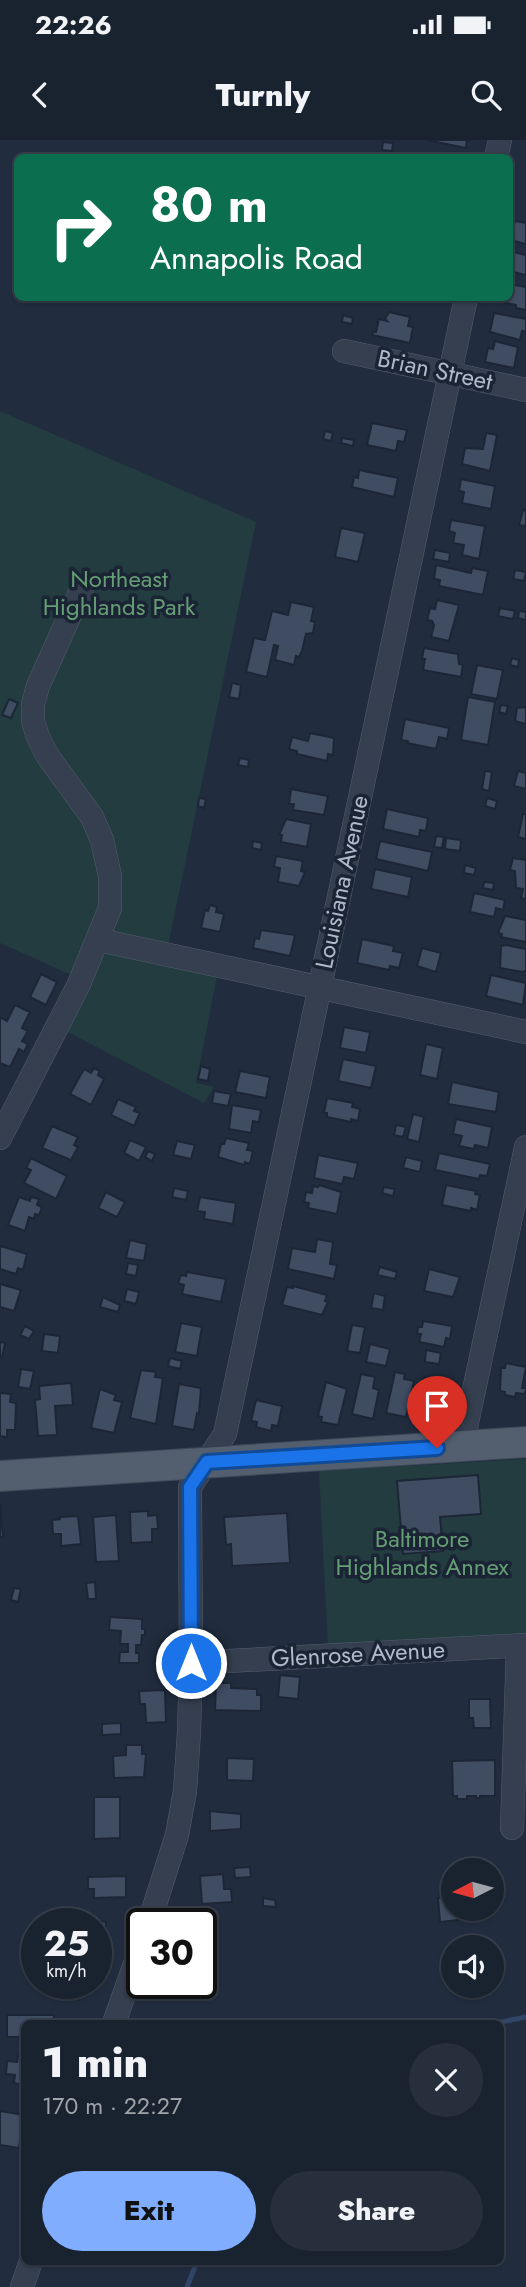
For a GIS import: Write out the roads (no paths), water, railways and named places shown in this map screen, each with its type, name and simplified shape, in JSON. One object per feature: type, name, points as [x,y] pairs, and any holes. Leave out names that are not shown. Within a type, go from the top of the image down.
[{"type":"main road","points":[[0,1476],[526,1442]]},
{"type":"street","name":"Louisiana Avenue","points":[[154,1908],[177,1835],[185,1791],[191,1663],[190,1487],[225,1434],[465,301]]},
{"type":"street","name":"Brian Street","points":[[344,351],[526,390]]},
{"type":"street","points":[[0,1138],[79,984],[110,908],[110,876],[102,840],[92,817],[47,755],[33,721],[33,704],[38,686],[83,586]]},
{"type":"street","points":[[99,940],[526,1032]]},
{"type":"street","points":[[462,1446],[526,1147]]},
{"type":"street","points":[[512,1828],[522,1646]]},
{"type":"street","name":"Glenrose Avenue","points":[[191,1663],[522,1646]]},
{"type":"street","points":[[115,2020],[126,1989]]},
{"type":"street","points":[[22,2287],[30,2265]]},
{"type":"waterway","points":[[504,2021],[526,2017]]},
{"type":"waterway","points":[[187,2287],[195,2265]]},
{"type":"park label","name":"Northeast Highlands Park","points":[[119,593]]},
{"type":"park label","name":"Baltimore Highlands Annex","points":[[422,1553]]}]
